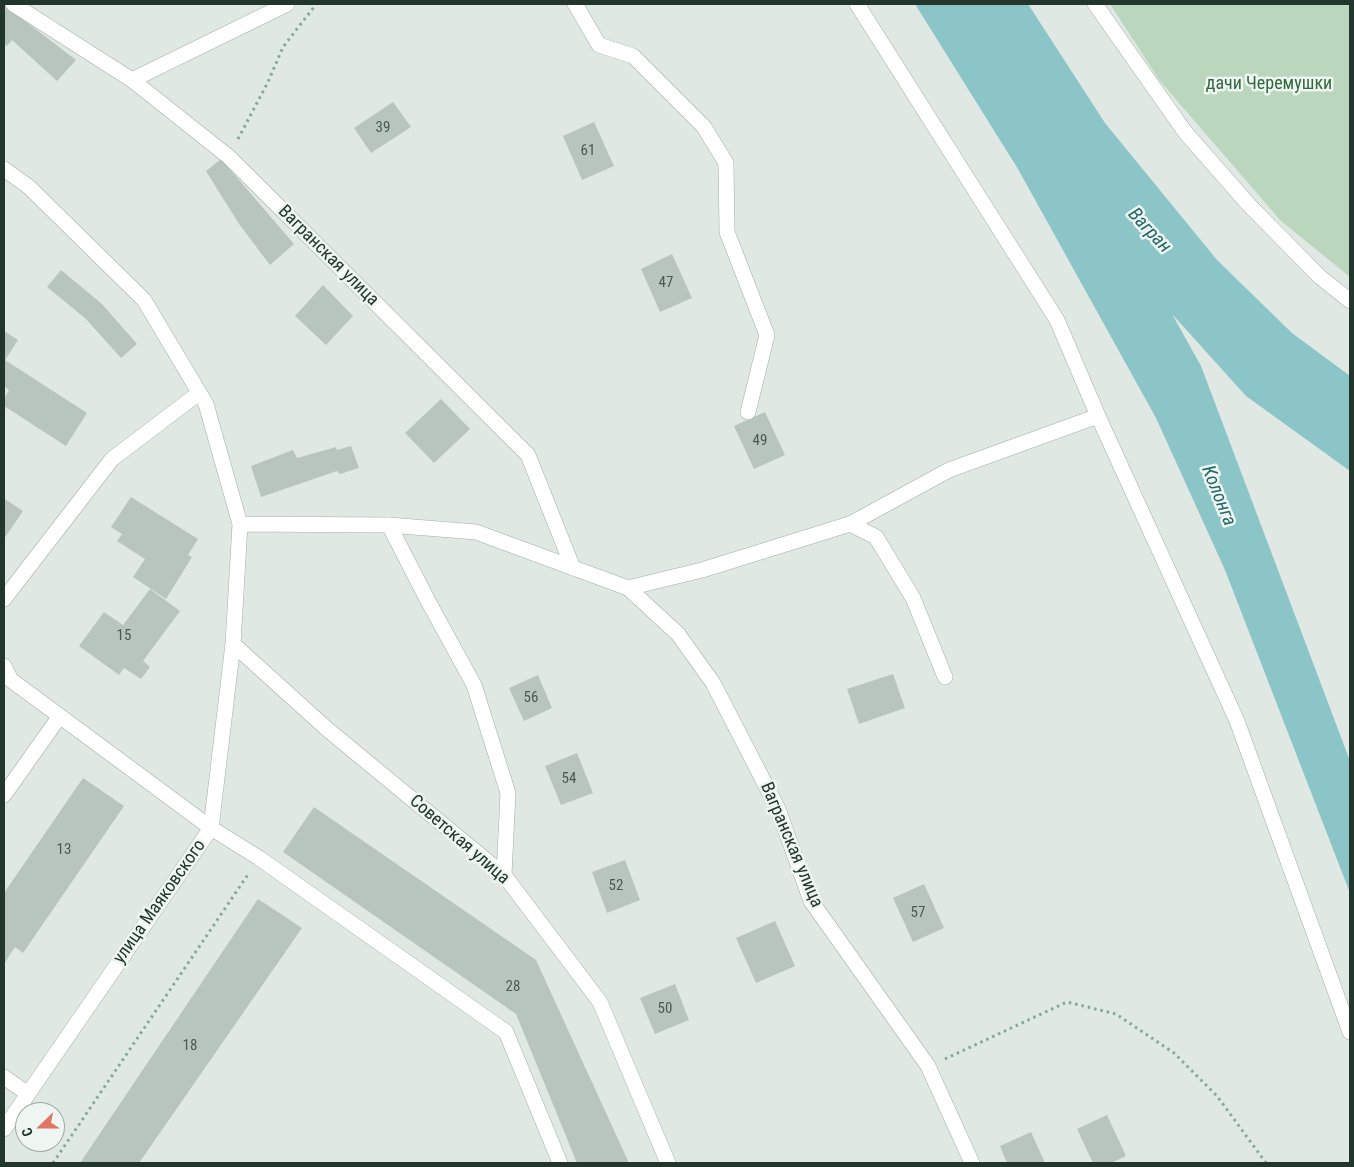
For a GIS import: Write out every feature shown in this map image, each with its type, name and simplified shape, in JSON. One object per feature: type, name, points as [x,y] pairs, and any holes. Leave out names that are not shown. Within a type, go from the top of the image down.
[{"type":"street","name":"Вагранская улица","points":[[13,4],[132,80],[229,157],[528,455],[573,568]]},
{"type":"street","points":[[132,80],[287,4]]},
{"type":"street","points":[[575,4],[599,45],[633,56],[704,127],[726,163],[727,232],[767,335],[748,412]]},
{"type":"street","points":[[857,4],[1057,320],[1098,416],[1237,721],[1350,1032]]},
{"type":"street","points":[[1095,4],[1185,132],[1249,205],[1300,258],[1350,301]]},
{"type":"street","name":"улица Маяковского","points":[[4,169],[29,187],[144,300],[206,404],[240,524],[233,644],[211,828],[4,1129]]},
{"type":"street","points":[[4,599],[112,458],[199,393]]},
{"type":"street","points":[[240,524],[390,525],[476,532],[628,588],[702,570],[850,524],[949,470],[1098,416]]},
{"type":"street","points":[[850,524],[876,537],[913,598],[945,677]]},
{"type":"street","points":[[390,525],[428,602],[474,686],[508,793],[504,874]]},
{"type":"street","name":"Вагранская улица","points":[[628,588],[678,634],[713,683],[778,808],[811,901],[928,1066],[972,1163]]},
{"type":"street","name":"Советская улица","points":[[233,644],[327,729],[504,874],[600,1002],[668,1163]]},
{"type":"street","points":[[4,666],[11,680],[211,828],[259,858],[506,1032],[560,1163]]},
{"type":"street","points":[[4,796],[60,716]]},
{"type":"street","points":[[4,1077],[28,1094]]},
{"type":"path","points":[[229,157],[268,82],[283,47],[314,7],[314,4]]},
{"type":"path","points":[[52,1163],[259,858]]},
{"type":"path","points":[[928,1066],[1067,1002],[1116,1014],[1174,1053],[1217,1096],[1266,1163]]},
{"type":"green space","name":"дачи Черемушки","points":[[1110,4],[1350,4],[1350,277],[1281,221],[1160,81]]},
{"type":"water","points":[[915,4],[1028,4],[1105,123],[1217,260],[1292,333],[1350,376],[1350,471],[1246,396],[1172,314],[1201,366],[1350,761],[1350,893],[1225,570],[1156,418],[1018,169]]},
{"type":"building","points":[[4,5],[76,60],[57,81],[12,40],[7,46],[4,43]]},
{"type":"building","points":[[393,102],[411,127],[371,153],[354,128]]},
{"type":"building","points":[[594,122],[614,166],[582,180],[563,136]]},
{"type":"building","points":[[221,159],[294,244],[270,265],[239,224],[206,171]]},
{"type":"building","points":[[672,254],[692,298],[660,312],[641,269]]},
{"type":"building","points":[[61,270],[102,304],[137,344],[121,358],[86,319],[47,287]]},
{"type":"building","points":[[323,285],[353,316],[326,345],[295,316]]},
{"type":"building","points":[[4,331],[18,340],[5,360],[87,413],[66,446],[4,406],[4,399],[9,390],[4,386]]},
{"type":"building","points":[[441,399],[470,429],[434,463],[405,433]]},
{"type":"building","points":[[765,412],[785,455],[754,469],[734,426]]},
{"type":"building","points":[[351,446],[359,468],[340,474],[337,471],[261,497],[251,466],[293,450],[297,458],[336,447],[337,450]]},
{"type":"building","points":[[131,497],[198,539],[188,555],[192,557],[166,599],[133,577],[145,559],[117,541],[122,534],[111,527]]},
{"type":"building","points":[[5,499],[23,511],[4,539],[4,501]]},
{"type":"building","points":[[150,589],[180,611],[143,661],[150,667],[141,679],[124,668],[119,675],[79,646],[104,612],[123,625]]},
{"type":"building","points":[[893,674],[905,708],[859,724],[847,689]]},
{"type":"building","points":[[538,675],[552,708],[524,721],[509,688]]},
{"type":"building","points":[[577,753],[593,793],[561,805],[545,766]]},
{"type":"building","points":[[83,778],[124,806],[23,953],[15,947],[4,964],[4,893]]},
{"type":"building","points":[[314,807],[536,960],[629,1163],[577,1163],[516,1014],[283,852]]},
{"type":"building","points":[[625,860],[640,900],[607,913],[592,872]]},
{"type":"building","points":[[924,884],[944,928],[913,942],[893,898]]},
{"type":"building","points":[[258,899],[302,928],[139,1163],[80,1163]]},
{"type":"building","points":[[775,921],[795,966],[756,983],[736,938]]},
{"type":"building","points":[[675,984],[689,1020],[655,1034],[640,998]]},
{"type":"building","points":[[1107,1115],[1126,1156],[1111,1163],[1093,1163],[1077,1129]]},
{"type":"building","points":[[1031,1132],[1045,1163],[1007,1163],[1000,1146]]},
{"type":"water label","name":"Вагран","points":[[1149,231]]},
{"type":"water label","name":"Колонга","points":[[1218,496]]}]
